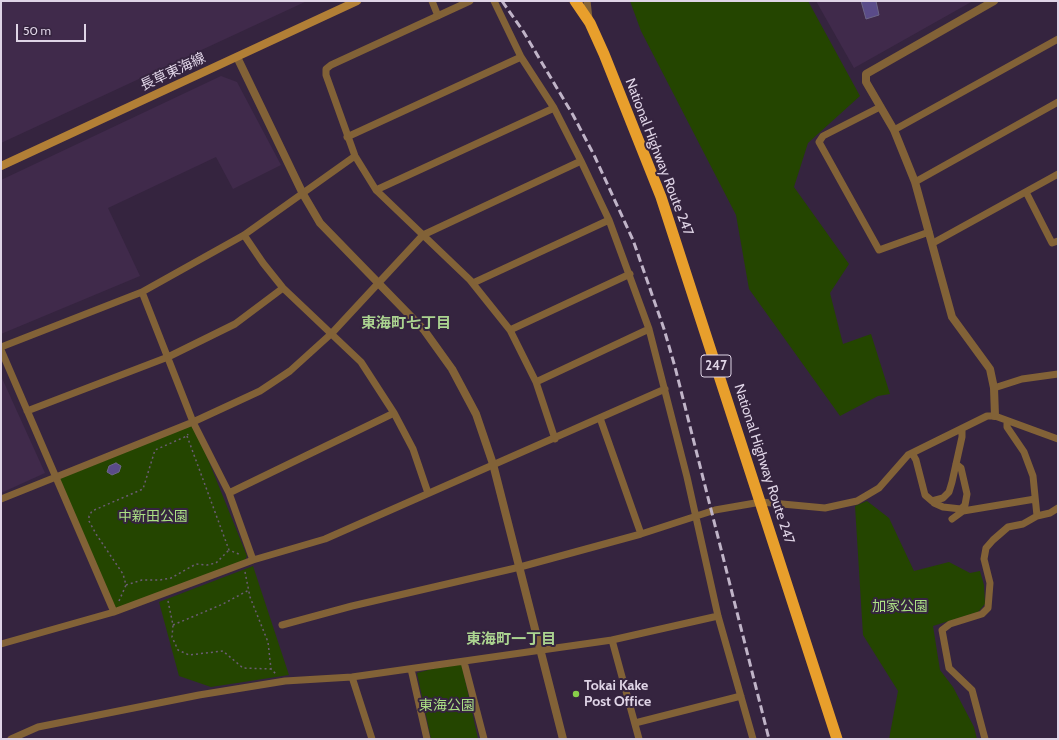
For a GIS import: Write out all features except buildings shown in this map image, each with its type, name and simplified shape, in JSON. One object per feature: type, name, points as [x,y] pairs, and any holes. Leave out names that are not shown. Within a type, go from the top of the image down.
[{"type":"highway","name":"National Highway Route 247","points":[[575,1],[590,23],[604,54],[661,197],[837,739]]},
{"type":"main road","name":"長草東海線","points":[[1,166],[356,1]]},
{"type":"street","points":[[432,1],[438,16]]},
{"type":"street","points":[[470,1],[326,69],[326,75],[355,156],[376,190],[473,283],[510,330],[536,382],[555,439]]},
{"type":"street","points":[[494,1],[521,57],[554,108],[581,161],[609,220],[630,274],[649,329],[665,389],[718,616],[753,739]]},
{"type":"street","points":[[587,1],[590,23]]},
{"type":"street","points":[[994,1],[866,74],[866,82],[894,130],[915,182],[952,317],[990,369],[994,388],[995,416]]},
{"type":"street","points":[[894,130],[1058,39]]},
{"type":"street","points":[[237,57],[303,194],[320,223],[424,330],[452,369],[476,414],[493,464],[563,739]]},
{"type":"street","points":[[347,136],[521,57]]},
{"type":"street","points":[[915,182],[1058,102]]},
{"type":"street","points":[[880,107],[823,136],[819,142],[879,250],[929,232]]},
{"type":"street","points":[[376,190],[554,108]]},
{"type":"street","points":[[114,612],[54,477],[1,348],[142,292],[244,235],[355,156]]},
{"type":"street","points":[[1,499],[193,422],[260,391],[290,371],[332,333],[423,235],[581,161]]},
{"type":"street","points":[[933,244],[1058,174]]},
{"type":"street","points":[[1026,192],[1052,243],[1058,241]]},
{"type":"street","points":[[473,283],[609,220]]},
{"type":"street","points":[[244,235],[263,263],[284,288],[361,362],[394,414],[413,449],[428,492]]},
{"type":"street","points":[[510,330],[630,274]]},
{"type":"street","points":[[27,411],[168,357],[235,324],[284,288]]},
{"type":"street","points":[[142,292],[193,422],[229,492],[253,560]]},
{"type":"street","points":[[536,382],[649,329]]},
{"type":"street","points":[[994,388],[1022,379],[1058,374]]},
{"type":"street","points":[[1,644],[114,612],[253,560],[325,539],[428,492],[555,439],[665,389]]},
{"type":"street","points":[[229,492],[394,414]]},
{"type":"street","points":[[282,625],[352,606],[520,567],[696,518],[715,510],[761,502],[825,508],[857,501],[879,488],[899,464],[912,453],[987,416],[995,416],[1008,420],[1058,438]]},
{"type":"street","points":[[600,418],[641,534]]},
{"type":"street","points":[[1008,420],[1007,427],[1024,452],[1033,476],[1037,516]]},
{"type":"street","points":[[934,501],[943,498],[949,492],[962,437],[962,429]]},
{"type":"street","points":[[912,453],[925,494],[929,499],[934,501],[934,503],[943,507],[962,510],[1035,498]]},
{"type":"street","points":[[952,519],[962,510],[967,501],[967,494],[961,468],[956,464]]},
{"type":"street","points":[[985,739],[972,690],[948,668],[942,630],[950,624],[982,614],[988,608],[990,583],[985,572],[984,559],[986,548],[1008,527],[1023,524],[1037,516],[1050,513],[1058,508]]},
{"type":"street","points":[[11,739],[38,727],[199,695],[276,682],[352,677],[541,651],[612,640],[718,616]]},
{"type":"street","points":[[612,640],[639,739]]},
{"type":"street","points":[[464,662],[484,739]]},
{"type":"street","points":[[411,669],[427,739]]},
{"type":"street","points":[[352,677],[372,739]]},
{"type":"street","points":[[634,723],[741,696]]},
{"type":"path","points":[[114,612],[126,585],[123,574],[89,521],[90,516],[92,512],[144,489],[155,450],[187,436],[193,422]]},
{"type":"path","points":[[187,436],[229,550],[240,555]]},
{"type":"path","points":[[126,585],[142,580],[160,580],[170,578],[196,564],[207,565],[216,563],[229,550]]},
{"type":"path","points":[[243,564],[250,597],[268,642],[271,669],[276,674],[276,682]]},
{"type":"path","points":[[173,625],[224,604],[249,590]]},
{"type":"path","points":[[166,593],[173,625],[172,637],[178,650],[189,655],[222,651],[243,668],[271,669]]},
{"type":"shaded area","points":[[1,1],[307,1],[1,143]]},
{"type":"shaded area","points":[[816,1],[973,1],[854,68]]},
{"type":"shaded area","points":[[221,76],[237,82],[281,165],[233,189],[216,157],[108,208],[140,276],[1,334],[1,180]]},
{"type":"shaded area","points":[[1,376],[45,473],[1,493]]},
{"type":"green space","points":[[630,1],[808,1],[860,96],[808,143],[794,187],[849,264],[830,293],[843,344],[871,334],[890,394],[878,396],[840,416],[749,289],[736,215],[641,31]]},
{"type":"green space","name":"中新田公園","points":[[193,422],[247,556],[245,560],[114,612],[54,477]]},
{"type":"green space","name":"加家公園","points":[[867,501],[889,518],[914,571],[949,562],[970,573],[980,571],[984,585],[985,604],[978,612],[933,626],[940,670],[953,687],[974,727],[977,739],[889,739],[898,691],[863,635],[855,506]]},
{"type":"green space","points":[[253,566],[289,675],[211,687],[179,676],[159,602]]},
{"type":"green space","name":"東海公園","points":[[461,661],[478,739],[431,739],[417,673]]},
{"type":"railway","points":[[502,1],[523,31],[573,115],[594,155],[633,240],[664,329],[675,367],[769,739]]},
{"type":"place","name":"Tokai Kake Post Office","points":[[576,694]]},
{"type":"district","name":"東海町七丁目","points":[[406,324]]},
{"type":"district","name":"東海町一丁目","points":[[511,640]]}]
